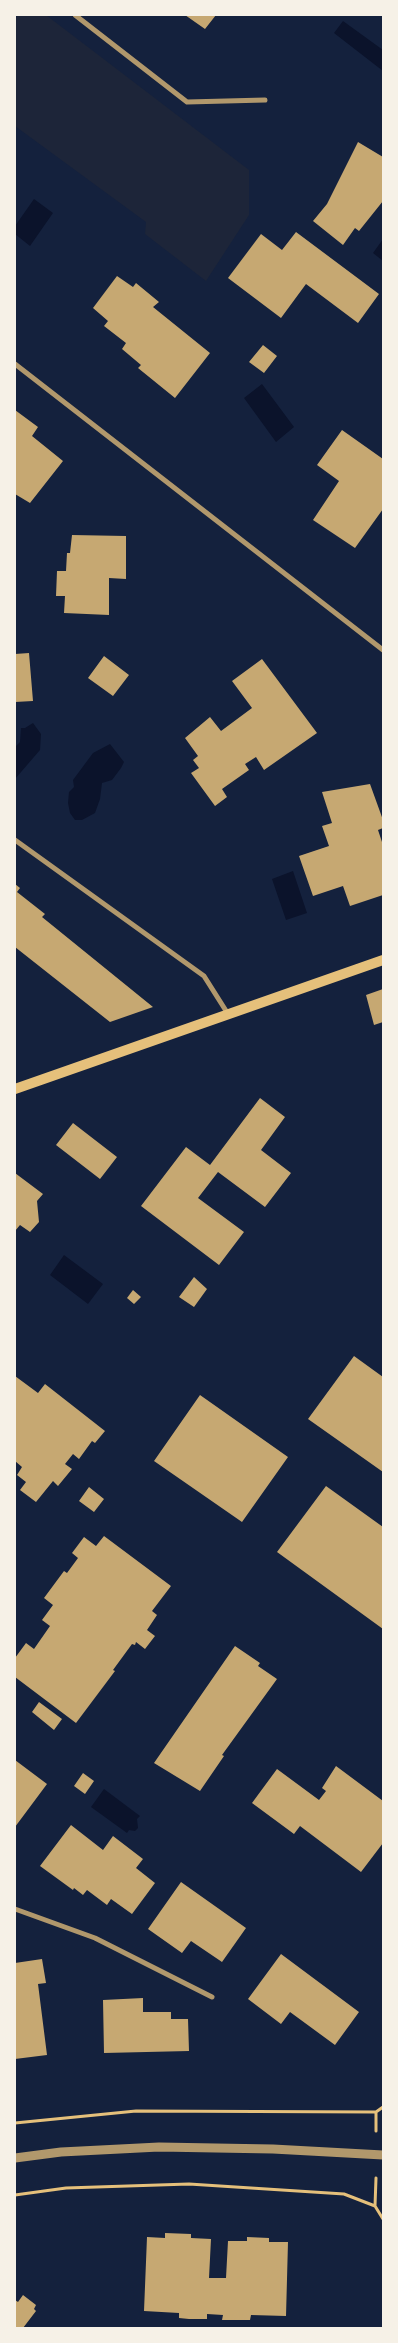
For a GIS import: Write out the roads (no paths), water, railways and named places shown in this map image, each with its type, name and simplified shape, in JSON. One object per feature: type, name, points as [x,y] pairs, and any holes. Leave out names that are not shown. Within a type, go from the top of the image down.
[{"type":"main road","points":[[15,1089],[383,960]]},
{"type":"street","points":[[75,15],[187,102],[265,100]]},
{"type":"street","points":[[15,364],[383,650]]},
{"type":"street","points":[[15,840],[204,976],[229,1014]]},
{"type":"street","points":[[15,1910],[95,1938],[212,1997]]},
{"type":"street","points":[[15,2158],[62,2152],[160,2147],[273,2149],[383,2155]]}]
